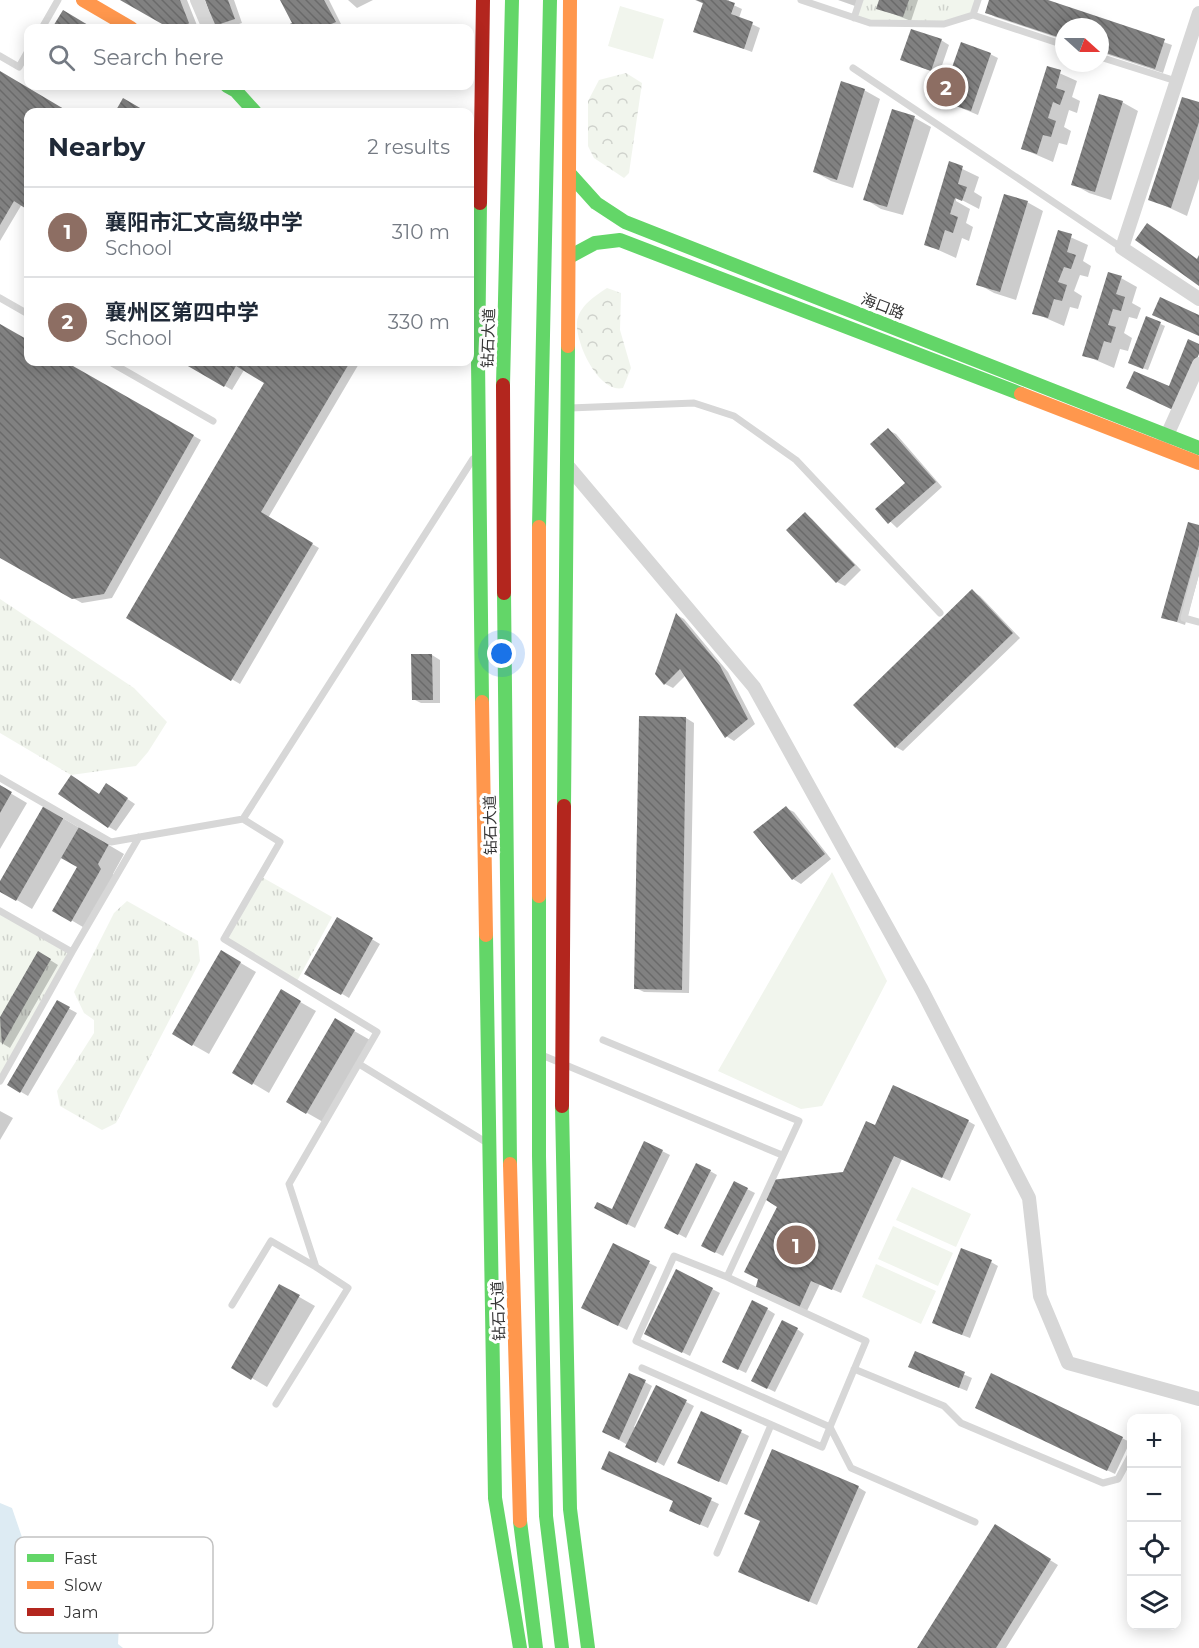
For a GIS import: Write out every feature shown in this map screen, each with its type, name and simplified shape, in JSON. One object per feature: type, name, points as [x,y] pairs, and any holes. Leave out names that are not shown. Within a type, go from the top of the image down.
[{"type":"main road","points":[[83,0],[124,24]]},
{"type":"main road","points":[[483,0],[474,355],[480,450],[488,1143],[495,1498],[520,1648]]},
{"type":"main road","name":"钻石大道","points":[[512,0],[504,360],[510,1160],[519,1510],[536,1648]]},
{"type":"main road","points":[[550,0],[539,438],[539,1054],[546,1516],[562,1648]]},
{"type":"main road","points":[[570,0],[563,1065],[570,1509],[588,1648]]},
{"type":"main road","points":[[235,90],[251,108]]},
{"type":"main road","name":"海口路","points":[[569,173],[596,203],[624,222],[1199,448]]},
{"type":"main road","points":[[569,257],[596,243],[620,240],[1199,463]]},
{"type":"main road","points":[[474,355],[504,360]]},
{"type":"main road","points":[[539,438],[567,465]]},
{"type":"street","points":[[197,0],[207,24]]},
{"type":"street","points":[[1199,13],[1122,248],[1199,299]]},
{"type":"street","points":[[1161,449],[1199,364]]},
{"type":"street","points":[[567,465],[754,687],[922,990],[1029,1198],[1040,1296],[1068,1363],[1199,1399]]},
{"type":"lane","points":[[44,24],[58,0]]},
{"type":"lane","points":[[801,0],[870,23],[944,24],[973,15],[1055,42]]},
{"type":"lane","points":[[854,18],[860,0]]},
{"type":"lane","points":[[973,15],[978,0]]},
{"type":"lane","points":[[0,56],[19,66],[24,58]]},
{"type":"lane","points":[[1109,60],[1176,81]]},
{"type":"lane","points":[[853,68],[1122,248]]},
{"type":"lane","points":[[0,297],[24,312]]},
{"type":"lane","points":[[117,366],[213,421]]},
{"type":"lane","points":[[567,408],[693,403],[734,417],[796,460],[940,613]]},
{"type":"lane","points":[[243,819],[480,450]]},
{"type":"lane","points":[[1199,560],[1184,618],[1199,622]]},
{"type":"lane","points":[[0,778],[111,842],[243,819],[280,842],[224,939],[377,1032],[289,1184],[316,1268]]},
{"type":"lane","points":[[0,1081],[140,837]]},
{"type":"lane","points":[[0,911],[72,952]]},
{"type":"lane","points":[[603,1040],[799,1121],[727,1277]]},
{"type":"lane","points":[[539,1054],[782,1155]]},
{"type":"lane","points":[[359,1064],[488,1143]]},
{"type":"lane","points":[[232,1305],[270,1241],[348,1288],[276,1404]]},
{"type":"lane","points":[[642,1368],[822,1448],[830,1427],[866,1341],[727,1277],[674,1256],[636,1341],[830,1427],[851,1468],[975,1522]]},
{"type":"lane","points":[[854,1369],[944,1406],[961,1423],[1103,1483],[1118,1479],[1127,1461]]},
{"type":"lane","points":[[717,1553],[771,1425]]},
{"type":"green space","points":[[860,0],[978,0],[973,15],[929,24],[898,25],[854,18]]},
{"type":"green space","points":[[620,6],[664,19],[653,59],[608,46]]},
{"type":"green space","points":[[626,73],[642,83],[629,173],[624,178],[594,158],[588,146],[588,101],[599,80]]},
{"type":"green space","points":[[607,288],[621,293],[620,330],[631,368],[623,388],[614,388],[597,375],[584,354],[577,331],[578,316],[581,311],[588,302]]},
{"type":"green space","points":[[0,599],[134,688],[167,722],[136,766],[71,775],[0,733]]},
{"type":"green space","points":[[832,872],[887,981],[822,1106],[801,1109],[718,1071]]},
{"type":"green space","points":[[260,876],[332,917],[296,983],[224,939]]},
{"type":"green space","points":[[127,901],[198,941],[200,961],[116,1123],[102,1130],[60,1106],[57,1091],[94,1033],[94,1020],[84,1013],[74,992],[114,913]]},
{"type":"green space","points":[[0,911],[72,952],[0,1081]]},
{"type":"green space","points":[[912,1187],[971,1214],[956,1247],[896,1220]]},
{"type":"green space","points":[[893,1226],[953,1253],[938,1286],[878,1259]]},
{"type":"green space","points":[[876,1264],[936,1291],[921,1324],[862,1297]]},
{"type":"shaded area","points":[[0,1503],[12,1508],[22,1537],[15,1537],[15,1633],[119,1633],[118,1644],[123,1648],[0,1648]]},
{"type":"building","points":[[120,0],[180,0],[189,23],[162,24]]},
{"type":"building","points":[[205,0],[228,0],[235,19],[213,24]]},
{"type":"building","points":[[280,0],[324,0],[336,22],[290,24],[292,23]]},
{"type":"building","points":[[696,0],[726,0],[735,3],[731,14],[753,22],[744,49],[693,32],[703,3]]},
{"type":"building","points":[[879,0],[909,0],[903,17],[876,9]]},
{"type":"building","points":[[989,0],[1048,0],[1102,18],[1055,18],[1055,36],[985,13]]},
{"type":"building","points":[[63,10],[86,24],[54,24]]},
{"type":"building","points":[[1109,20],[1165,39],[1155,69],[1109,54]]},
{"type":"building","points":[[911,29],[942,39],[931,71],[900,60]]},
{"type":"building","points":[[961,42],[991,53],[971,111],[940,101]]},
{"type":"building","points":[[1047,66],[1055,68],[1055,72],[1060,72],[1056,88],[1065,91],[1060,105],[1053,102],[1048,118],[1056,121],[1051,137],[1043,135],[1037,154],[1021,149]]},
{"type":"building","points":[[0,71],[24,85],[24,90],[32,90],[62,108],[24,108],[24,207],[14,201],[0,225]]},
{"type":"building","points":[[841,81],[865,89],[837,180],[813,172]]},
{"type":"building","points":[[1099,94],[1123,101],[1095,192],[1071,185]]},
{"type":"building","points":[[1182,97],[1199,102],[1199,122],[1171,208],[1148,200]]},
{"type":"building","points":[[123,98],[140,108],[117,108]]},
{"type":"building","points":[[892,109],[915,116],[887,207],[863,200]]},
{"type":"building","points":[[949,161],[963,166],[958,184],[967,187],[962,201],[955,198],[950,214],[958,217],[953,233],[945,230],[939,250],[924,245]]},
{"type":"building","points":[[1004,194],[1028,201],[1000,292],[976,285]]},
{"type":"building","points":[[1147,223],[1197,259],[1199,255],[1199,286],[1135,240]]},
{"type":"building","points":[[1058,230],[1072,234],[1067,252],[1076,255],[1071,269],[1064,267],[1058,282],[1067,285],[1062,301],[1054,299],[1048,318],[1032,314]]},
{"type":"building","points":[[1108,272],[1122,276],[1116,294],[1125,297],[1121,311],[1113,309],[1108,325],[1116,327],[1111,343],[1104,341],[1098,360],[1082,356]]},
{"type":"building","points":[[1160,297],[1199,315],[1199,336],[1152,315]]},
{"type":"building","points":[[1146,316],[1161,322],[1143,369],[1128,363]]},
{"type":"building","points":[[0,324],[24,338],[24,366],[73,366],[194,435],[104,594],[72,599],[0,558]]},
{"type":"building","points":[[1188,339],[1199,344],[1199,354],[1173,410],[1126,388],[1134,371],[1169,386]]},
{"type":"building","points":[[188,366],[236,366],[224,387]]},
{"type":"building","points":[[236,366],[348,366],[261,512],[313,543],[231,681],[126,618],[264,383]]},
{"type":"building","points":[[888,428],[936,482],[888,524],[875,509],[905,483],[870,444]]},
{"type":"building","points":[[805,512],[855,565],[836,583],[786,530]]},
{"type":"building","points":[[1188,522],[1199,525],[1199,545],[1177,622],[1161,618]]},
{"type":"building","points":[[972,589],[1013,633],[895,748],[853,705]]},
{"type":"building","points":[[676,613],[720,666],[748,719],[725,738],[680,669],[664,685],[655,674]]},
{"type":"building","points":[[411,654],[432,654],[433,700],[412,700]]},
{"type":"building","points":[[639,716],[686,717],[682,990],[634,989]]},
{"type":"building","points":[[71,775],[99,794],[106,783],[128,798],[108,828],[58,794]]},
{"type":"building","points":[[0,785],[12,792],[0,813]]},
{"type":"building","points":[[44,805],[64,817],[16,901],[0,892],[0,881]]},
{"type":"building","points":[[786,806],[825,854],[792,880],[753,832]]},
{"type":"building","points":[[79,827],[109,844],[98,864],[101,869],[71,922],[52,911],[77,867],[61,858]]},
{"type":"building","points":[[337,917],[373,938],[341,995],[304,974]]},
{"type":"building","points":[[221,950],[241,962],[192,1046],[172,1034]]},
{"type":"building","points":[[38,951],[51,959],[2,1045],[0,1017]]},
{"type":"building","points":[[281,989],[301,1001],[252,1085],[232,1073]]},
{"type":"building","points":[[57,1000],[70,1007],[20,1093],[7,1085]]},
{"type":"building","points":[[335,1018],[355,1030],[306,1114],[286,1102]]},
{"type":"building","points":[[893,1085],[969,1120],[942,1178],[894,1156],[832,1290],[811,1281],[798,1310],[755,1290],[758,1279],[744,1272],[777,1207],[763,1198],[771,1180],[843,1172],[866,1121],[875,1125]]},
{"type":"building","points":[[644,1141],[663,1150],[627,1225],[594,1208],[597,1202],[612,1209]]},
{"type":"building","points":[[696,1163],[711,1170],[678,1235],[664,1228]]},
{"type":"building","points":[[734,1181],[748,1188],[715,1253],[701,1246]]},
{"type":"building","points":[[613,1243],[650,1261],[618,1326],[581,1308]]},
{"type":"building","points":[[961,1248],[992,1260],[962,1335],[932,1323]]},
{"type":"building","points":[[676,1269],[713,1288],[682,1353],[644,1334]]},
{"type":"building","points":[[279,1284],[300,1295],[251,1380],[231,1368]]},
{"type":"building","points":[[752,1300],[768,1308],[738,1370],[722,1362]]},
{"type":"building","points":[[782,1320],[798,1328],[767,1389],[751,1381]]},
{"type":"building","points":[[915,1351],[965,1372],[959,1388],[908,1367]]},
{"type":"building","points":[[629,1373],[646,1380],[619,1440],[602,1432]]},
{"type":"building","points":[[991,1373],[1123,1437],[1107,1471],[975,1408]]},
{"type":"building","points":[[656,1385],[687,1400],[656,1463],[625,1447]]},
{"type":"building","points":[[701,1411],[742,1430],[719,1482],[677,1463]]},
{"type":"building","points":[[772,1449],[859,1486],[809,1602],[738,1572],[760,1521],[744,1514]]},
{"type":"building","points":[[609,1451],[712,1498],[700,1525],[669,1511],[673,1501],[601,1469]]},
{"type":"building","points":[[995,1524],[1051,1559],[996,1648],[917,1648]]},
{"type":"traffic: fast","points":[[503,385],[512,0]]},
{"type":"traffic: fast","points":[[539,527],[550,0]]},
{"type":"traffic: fast","points":[[234,90],[251,108]]},
{"type":"traffic: fast","points":[[569,173],[596,203],[625,222],[1199,448]]},
{"type":"traffic: fast","points":[[480,203],[478,360],[482,702]]},
{"type":"traffic: fast","points":[[569,257],[595,243],[620,240],[1021,394]]},
{"type":"traffic: fast","points":[[564,806],[568,346]]},
{"type":"traffic: fast","points":[[504,593],[510,1164]]},
{"type":"traffic: fast","points":[[539,896],[539,1156],[546,1516],[562,1648]]},
{"type":"traffic: fast","points":[[486,935],[495,1498],[520,1648]]},
{"type":"traffic: fast","points":[[562,1106],[570,1509],[588,1648]]},
{"type":"traffic: fast","points":[[520,1521],[536,1648]]},
{"type":"traffic: slow","points":[[83,0],[124,24]]},
{"type":"traffic: slow","points":[[568,346],[570,0]]},
{"type":"traffic: slow","points":[[1021,394],[1199,463]]},
{"type":"traffic: slow","points":[[539,527],[539,896]]},
{"type":"traffic: slow","points":[[482,702],[486,935]]},
{"type":"traffic: slow","points":[[510,1164],[520,1521]]},
{"type":"traffic: jam","points":[[480,203],[483,0]]},
{"type":"traffic: jam","points":[[503,385],[504,593]]},
{"type":"traffic: jam","points":[[562,1106],[564,806]]},
{"type":"place","name":"襄州区第四中学","points":[[946,87]]},
{"type":"place","name":"襄阳市汇文高级中学","points":[[796,1245]]}]
